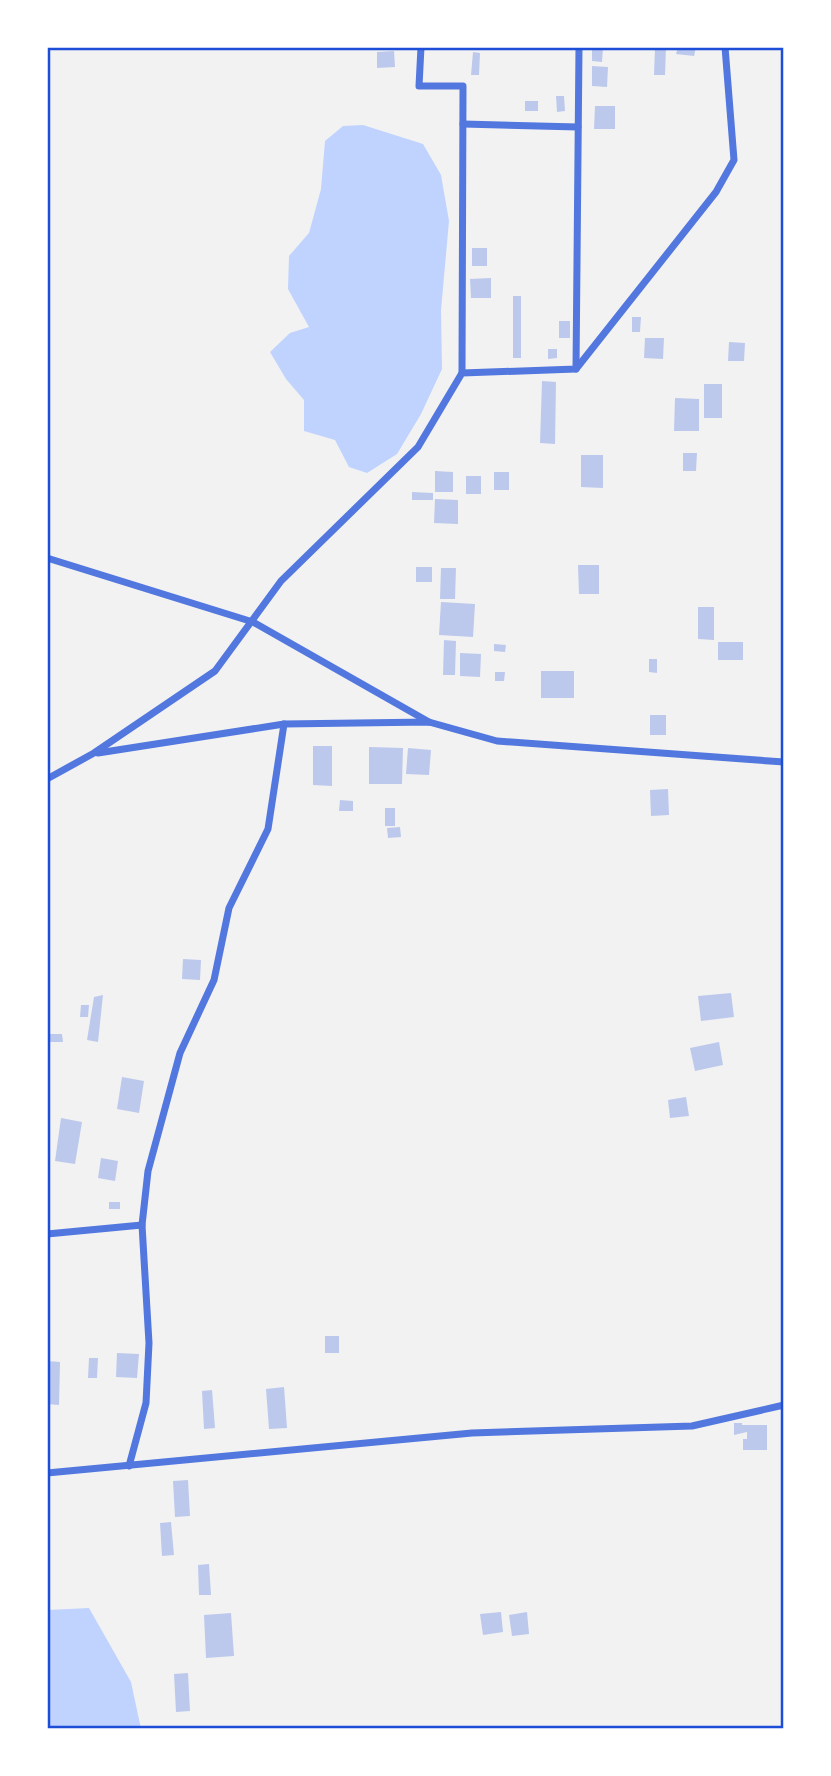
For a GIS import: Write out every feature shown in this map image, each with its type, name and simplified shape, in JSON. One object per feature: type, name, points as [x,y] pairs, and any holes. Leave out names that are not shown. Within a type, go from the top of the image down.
[{"type":"street","points":[[47,779],[93,753],[215,671],[281,581],[418,447],[462,373],[463,86],[419,86],[421,47]]},
{"type":"street","points":[[576,369],[579,47]]},
{"type":"street","points":[[462,373],[576,369],[716,192],[734,160],[725,47]]},
{"type":"street","points":[[463,124],[578,127]]},
{"type":"street","points":[[47,558],[253,622],[429,722],[498,741],[784,762]]},
{"type":"street","points":[[93,753],[284,724],[429,722]]},
{"type":"street","points":[[129,1466],[146,1403],[149,1343],[142,1225],[148,1171],[180,1053],[214,980],[229,908],[268,829],[284,724]]},
{"type":"street","points":[[47,1234],[142,1225]]},
{"type":"street","points":[[47,1473],[472,1433],[692,1426],[784,1405]]},
{"type":"water","points":[[363,125],[423,144],[441,175],[449,221],[441,310],[442,369],[421,414],[397,454],[367,473],[349,467],[335,440],[304,431],[304,400],[286,379],[270,352],[290,333],[309,327],[288,289],[289,256],[309,233],[321,189],[325,141],[343,126]]},
{"type":"water","points":[[89,1608],[131,1682],[141,1729],[47,1729],[47,1610]]},
{"type":"building","points":[[592,47],[603,47],[602,62],[592,61]]},
{"type":"building","points":[[655,47],[666,47],[665,75],[654,75]]},
{"type":"building","points":[[678,47],[696,47],[694,56],[676,54]]},
{"type":"building","points":[[394,51],[395,67],[377,68],[377,52]]},
{"type":"building","points":[[473,52],[480,53],[479,75],[471,75]]},
{"type":"building","points":[[592,66],[608,67],[607,87],[592,86]]},
{"type":"building","points":[[556,96],[564,96],[565,111],[557,112]]},
{"type":"building","points":[[525,101],[538,101],[538,111],[525,111]]},
{"type":"building","points":[[595,106],[615,106],[615,129],[594,129]]},
{"type":"building","points":[[472,248],[487,248],[487,266],[472,266]]},
{"type":"building","points":[[491,278],[491,298],[471,298],[470,279]]},
{"type":"building","points":[[513,296],[521,296],[521,358],[513,358]]},
{"type":"building","points":[[632,317],[641,317],[640,332],[632,332]]},
{"type":"building","points":[[559,321],[570,321],[570,338],[559,338]]},
{"type":"building","points":[[645,338],[664,338],[663,359],[644,358]]},
{"type":"building","points":[[729,342],[745,343],[744,361],[728,361]]},
{"type":"building","points":[[548,349],[557,349],[557,358],[548,359]]},
{"type":"building","points":[[542,381],[556,382],[555,444],[540,443]]},
{"type":"building","points":[[704,384],[722,384],[722,418],[704,418]]},
{"type":"building","points":[[675,398],[699,399],[699,431],[674,431]]},
{"type":"building","points":[[683,453],[697,453],[696,471],[683,471]]},
{"type":"building","points":[[581,455],[603,455],[603,488],[581,487]]},
{"type":"building","points":[[435,471],[453,472],[453,492],[435,492]]},
{"type":"building","points":[[494,472],[509,472],[509,490],[494,490]]},
{"type":"building","points":[[466,476],[481,476],[481,494],[466,494]]},
{"type":"building","points":[[412,492],[433,493],[433,500],[412,500]]},
{"type":"building","points":[[435,499],[458,500],[458,524],[434,523]]},
{"type":"building","points":[[578,565],[599,565],[599,594],[579,594]]},
{"type":"building","points":[[416,567],[432,567],[432,582],[416,582]]},
{"type":"building","points":[[441,568],[456,568],[455,599],[440,599]]},
{"type":"building","points":[[441,602],[475,604],[473,637],[439,635]]},
{"type":"building","points":[[698,607],[714,607],[714,640],[698,639]]},
{"type":"building","points":[[444,640],[456,641],[455,675],[443,675]]},
{"type":"building","points":[[718,642],[743,642],[743,660],[718,660]]},
{"type":"building","points":[[494,644],[506,645],[505,652],[494,651]]},
{"type":"building","points":[[460,653],[481,654],[480,677],[460,676]]},
{"type":"building","points":[[649,659],[657,659],[657,673],[649,672]]},
{"type":"building","points":[[541,671],[574,671],[574,698],[541,698]]},
{"type":"building","points":[[495,672],[505,672],[504,681],[495,681]]},
{"type":"building","points":[[650,715],[666,715],[666,735],[650,735]]},
{"type":"building","points":[[313,746],[332,746],[332,786],[313,785]]},
{"type":"building","points":[[369,747],[403,748],[402,784],[369,784]]},
{"type":"building","points":[[408,748],[431,750],[429,775],[406,774]]},
{"type":"building","points":[[668,789],[669,815],[651,816],[650,790]]},
{"type":"building","points":[[340,800],[353,801],[353,811],[339,811]]},
{"type":"building","points":[[385,808],[395,808],[395,826],[385,826]]},
{"type":"building","points":[[400,827],[401,837],[388,838],[387,828]]},
{"type":"building","points":[[183,959],[201,960],[200,980],[182,979]]},
{"type":"building","points":[[731,993],[734,1017],[701,1021],[698,996]]},
{"type":"building","points":[[103,995],[98,1042],[87,1040],[94,997]]},
{"type":"building","points":[[81,1005],[89,1005],[88,1017],[80,1017]]},
{"type":"building","points":[[48,1034],[62,1034],[63,1042],[48,1042]]},
{"type":"building","points":[[719,1042],[723,1065],[695,1071],[690,1048]]},
{"type":"building","points":[[122,1077],[144,1081],[139,1113],[117,1109]]},
{"type":"building","points":[[686,1097],[689,1116],[670,1118],[668,1100]]},
{"type":"building","points":[[61,1118],[82,1122],[75,1164],[55,1161]]},
{"type":"building","points":[[101,1158],[118,1161],[115,1181],[98,1178]]},
{"type":"building","points":[[109,1202],[120,1202],[120,1209],[109,1209]]},
{"type":"building","points":[[325,1336],[339,1336],[339,1353],[325,1353]]},
{"type":"building","points":[[117,1353],[139,1354],[137,1378],[116,1377]]},
{"type":"building","points":[[89,1358],[98,1358],[97,1378],[88,1378]]},
{"type":"building","points":[[47,1361],[60,1362],[59,1405],[47,1404]]},
{"type":"building","points":[[284,1387],[287,1428],[269,1429],[266,1389]]},
{"type":"building","points":[[212,1390],[215,1428],[204,1429],[202,1391]]},
{"type":"building","points":[[734,1423],[767,1425],[767,1450],[743,1450],[743,1439],[747,1439],[747,1432],[734,1435]]},
{"type":"building","points":[[188,1480],[190,1516],[175,1517],[173,1481]]},
{"type":"building","points":[[171,1522],[174,1555],[162,1556],[160,1523]]},
{"type":"building","points":[[209,1564],[211,1595],[199,1595],[198,1565]]},
{"type":"building","points":[[501,1612],[503,1632],[483,1635],[480,1614]]},
{"type":"building","points":[[527,1612],[529,1634],[512,1636],[509,1615]]},
{"type":"building","points":[[231,1613],[234,1656],[206,1658],[204,1615]]},
{"type":"building","points":[[188,1673],[190,1711],[176,1712],[174,1674]]}]
